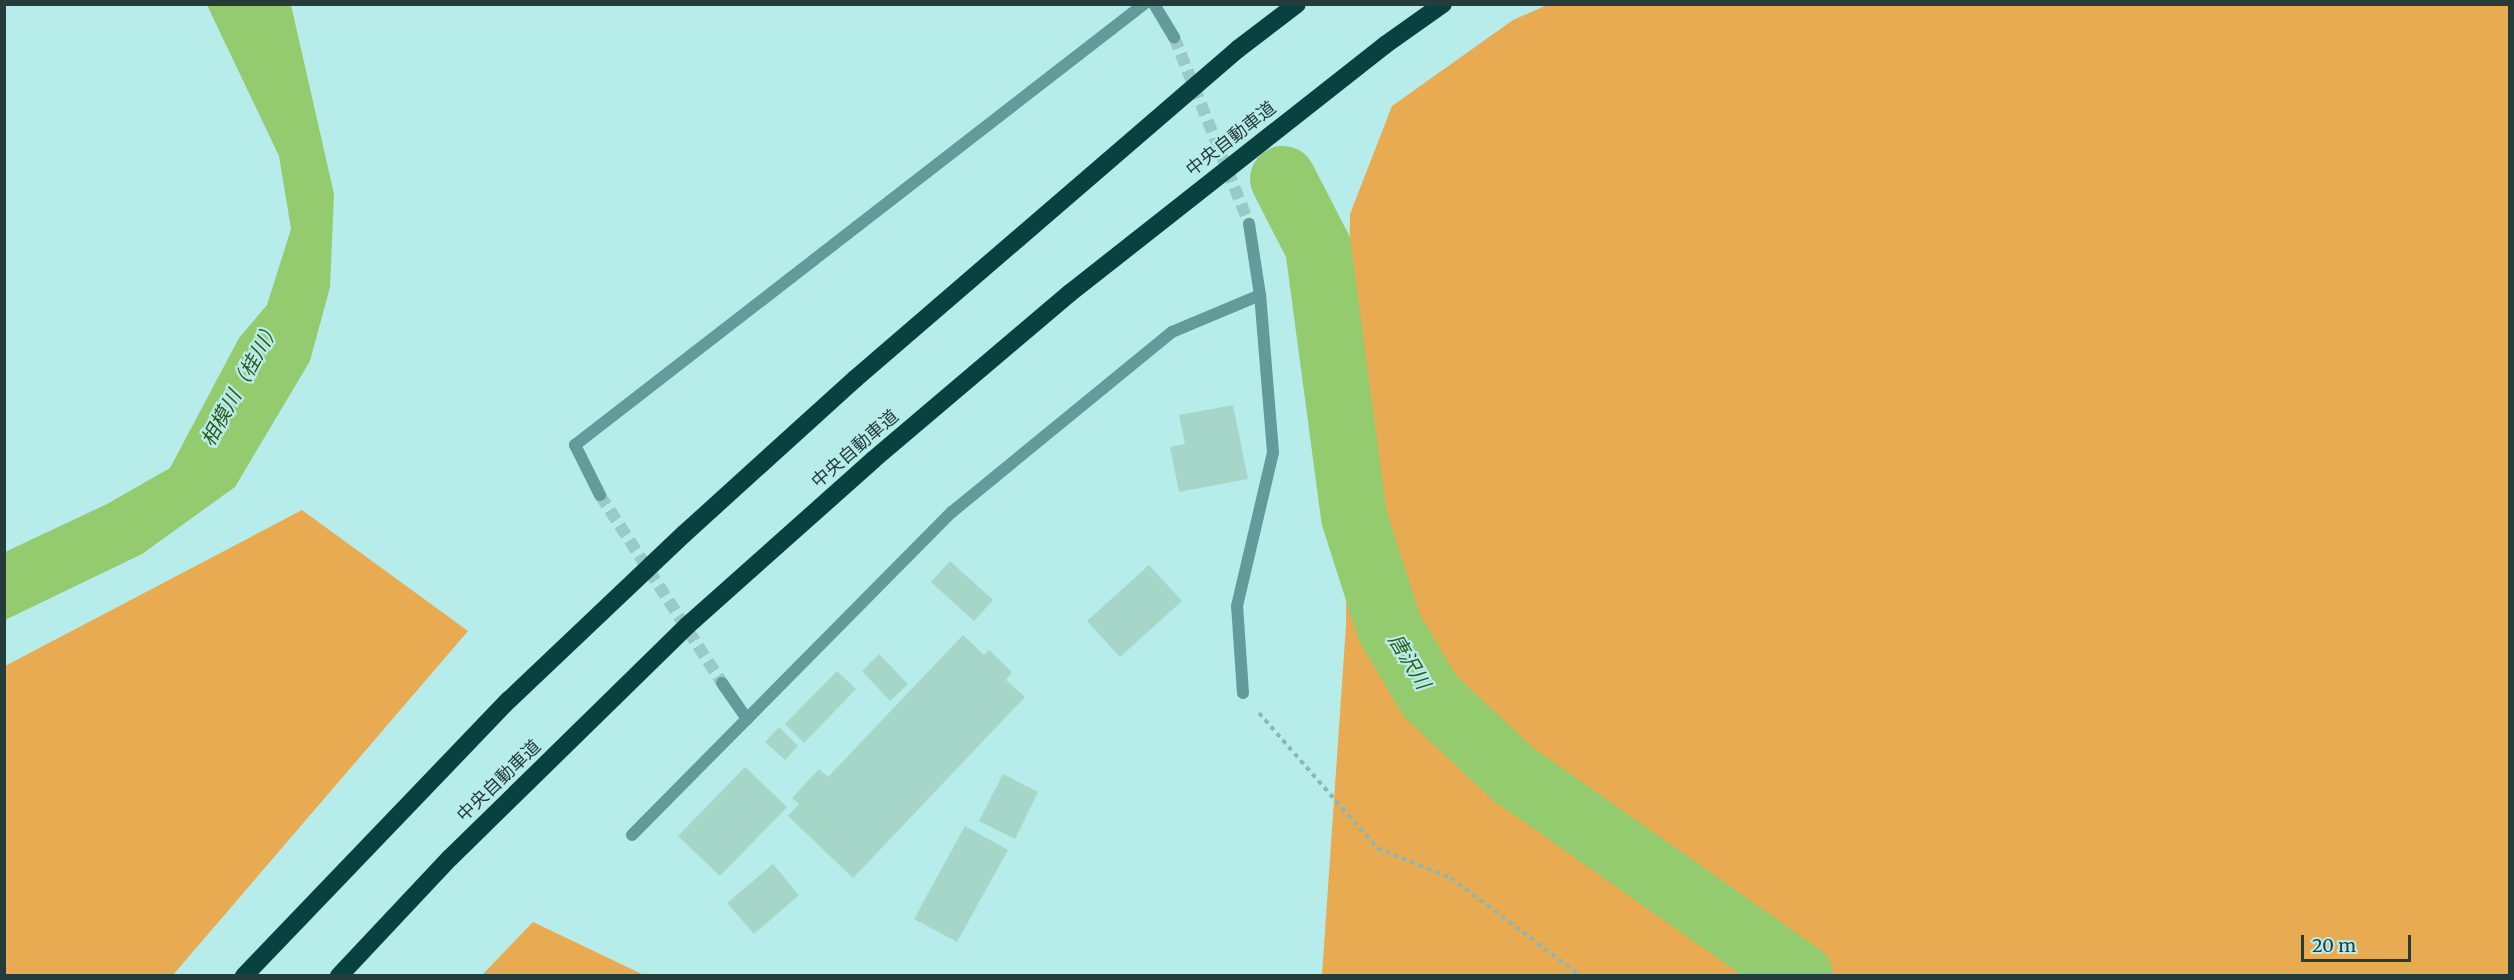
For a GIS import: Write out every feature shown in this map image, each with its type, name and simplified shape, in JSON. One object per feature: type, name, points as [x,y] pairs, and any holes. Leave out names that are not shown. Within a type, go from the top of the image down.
[{"type":"highway","points":[[244,975],[509,700],[684,534],[864,371],[1238,49],[1297,4]]},
{"type":"highway","name":"中央自動車道","points":[[339,975],[450,858],[688,625],[873,460],[1070,293],[1385,45],[1443,4]]},
{"type":"street","points":[[600,495],[575,445],[1144,4]]},
{"type":"street","points":[[1154,4],[1174,37]]},
{"type":"street","points":[[1243,693],[1237,606],[1273,452],[1260,295],[1249,224]]},
{"type":"street","points":[[632,835],[952,512],[1172,332],[1260,295]]},
{"type":"street","points":[[722,683],[747,719]]},
{"type":"path","points":[[1243,693],[1377,848],[1451,878],[1581,975]]},
{"type":"shaded area","points":[[1547,5],[2509,5],[2509,975],[1322,975],[1346,625],[1350,214],[1392,106],[1513,20]]},
{"type":"shaded area","points":[[302,510],[468,631],[173,975],[5,975],[5,666]]},
{"type":"shaded area","points":[[533,922],[644,975],[482,975]]},
{"type":"water","name":"相模川（桂川）","points":[[207,5],[291,5],[334,194],[330,287],[310,361],[235,487],[142,554],[5,620],[5,552],[107,504],[170,468],[239,338],[267,305],[291,229],[279,156]]},
{"type":"building","points":[[1233,405],[1248,479],[1179,492],[1170,447],[1185,444],[1179,415]]},
{"type":"building","points":[[950,561],[993,600],[974,621],[931,582]]},
{"type":"building","points":[[1149,565],[1182,601],[1120,657],[1087,621]]},
{"type":"building","points":[[963,635],[984,655],[989,650],[1012,672],[1006,680],[1025,697],[853,878],[788,816],[799,804],[792,798],[819,769],[828,777]]},
{"type":"building","points":[[879,654],[908,684],[890,701],[862,671]]},
{"type":"building","points":[[837,671],[856,689],[804,743],[785,724]]},
{"type":"building","points":[[779,727],[798,746],[785,760],[765,742]]},
{"type":"building","points":[[745,767],[787,807],[720,876],[678,836]]},
{"type":"building","points":[[1003,774],[1038,792],[1015,839],[979,821]]},
{"type":"building","points":[[965,826],[1008,850],[957,942],[914,919]]},
{"type":"building","points":[[773,864],[799,895],[754,934],[727,903]]},
{"type":"waterway","name":"唐沢川","points":[[1283,179],[1318,247],[1354,517],[1389,627],[1430,696],[1513,774],[1800,976]]},
{"type":"tunnel","points":[[1174,37],[1249,224]]},
{"type":"tunnel","points":[[600,495],[722,683]]}]
